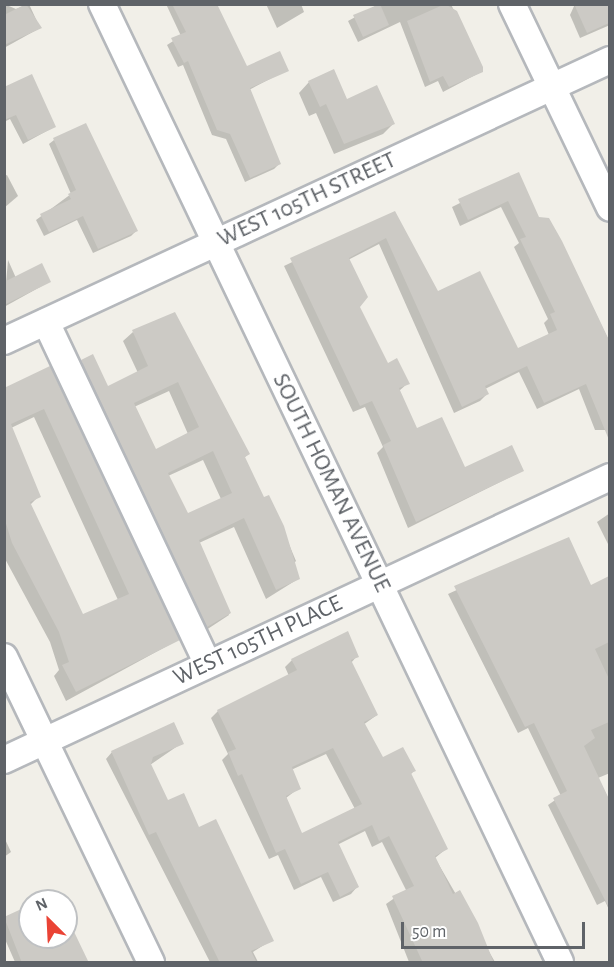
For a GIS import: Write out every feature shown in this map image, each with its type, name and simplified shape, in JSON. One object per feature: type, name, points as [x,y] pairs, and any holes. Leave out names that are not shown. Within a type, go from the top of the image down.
[{"type":"street","name":"SOUTH HOMAN AVENUE","points":[[102,4],[560,963]]},
{"type":"street","points":[[512,4],[609,208]]},
{"type":"street","name":"WEST 105TH STREET","points":[[4,341],[609,60]]},
{"type":"street","points":[[46,322],[208,664]]},
{"type":"street","name":"WEST 105TH PLACE","points":[[4,760],[609,477]]},
{"type":"street","points":[[4,657],[152,963]]},
{"type":"building","points":[[26,4],[42,28],[4,45],[4,15]]},
{"type":"building","points":[[172,4],[217,4],[247,66],[280,51],[289,71],[250,88],[281,164],[250,178],[230,134],[217,130],[188,61],[184,63],[171,38],[186,32]]},
{"type":"building","points":[[380,4],[389,25],[363,37],[353,15]]},
{"type":"building","points":[[445,4],[457,11],[483,67],[483,72],[449,87],[443,76],[430,82],[407,21]]},
{"type":"building","points":[[574,4],[609,4],[609,23],[587,33]]},
{"type":"building","points":[[334,69],[347,99],[377,85],[395,124],[344,144],[326,104],[320,107],[308,81]]},
{"type":"building","points":[[32,74],[56,127],[28,140],[16,115],[4,120],[4,87]]},
{"type":"building","points":[[86,123],[138,231],[98,249],[83,216],[49,232],[40,214],[71,199],[68,194],[76,190],[53,138]]},
{"type":"building","points":[[519,172],[539,217],[549,218],[562,241],[609,340],[609,440],[586,384],[544,403],[527,366],[485,386],[489,394],[462,407],[386,238],[349,258],[368,297],[360,307],[388,363],[397,358],[410,384],[399,388],[417,428],[442,417],[465,467],[512,445],[524,471],[416,522],[383,445],[391,441],[372,401],[360,406],[290,258],[395,211],[438,291],[480,271],[518,348],[557,330],[550,314],[555,312],[520,239],[526,237],[508,201],[468,220],[458,199]]},
{"type":"building","points":[[42,263],[51,282],[4,305],[4,282]]},
{"type":"building","points":[[175,312],[250,454],[245,457],[264,497],[269,495],[284,526],[300,579],[276,590],[244,518],[199,540],[231,613],[207,627],[81,360],[93,354],[108,386],[148,366],[132,330]],"holes":[[[178,382],[199,427],[156,449],[134,403]],[[213,451],[232,493],[188,513],[168,473]]]},
{"type":"building","points":[[50,366],[180,640],[76,692],[62,665],[69,662],[59,632],[12,543],[4,517],[4,388]],"holes":[[[44,409],[129,594],[83,614],[30,502],[41,497],[11,424]]]},
{"type":"building","points":[[569,537],[591,585],[609,576],[609,642],[595,649],[609,679],[609,722],[591,730],[595,738],[584,746],[609,799],[609,908],[553,798],[567,791],[534,723],[525,727],[454,586]]},
{"type":"building","points":[[348,631],[359,657],[351,660],[378,715],[364,722],[383,757],[403,747],[416,771],[411,773],[448,849],[435,856],[453,894],[460,890],[478,923],[494,963],[423,963],[392,896],[414,886],[389,836],[379,841],[372,825],[338,842],[359,887],[340,897],[328,872],[301,884],[285,849],[276,853],[242,774],[238,776],[228,752],[236,749],[217,710],[297,670],[291,659]],"holes":[[[333,748],[362,804],[302,833],[286,796],[301,789],[292,767]]]},
{"type":"building","points":[[174,722],[184,744],[153,757],[151,764],[168,800],[184,793],[199,827],[216,819],[274,941],[251,951],[257,963],[220,963],[156,832],[149,835],[111,751]]},
{"type":"building","points":[[18,911],[18,949],[78,949],[78,940],[89,963],[22,963],[4,917]]}]
